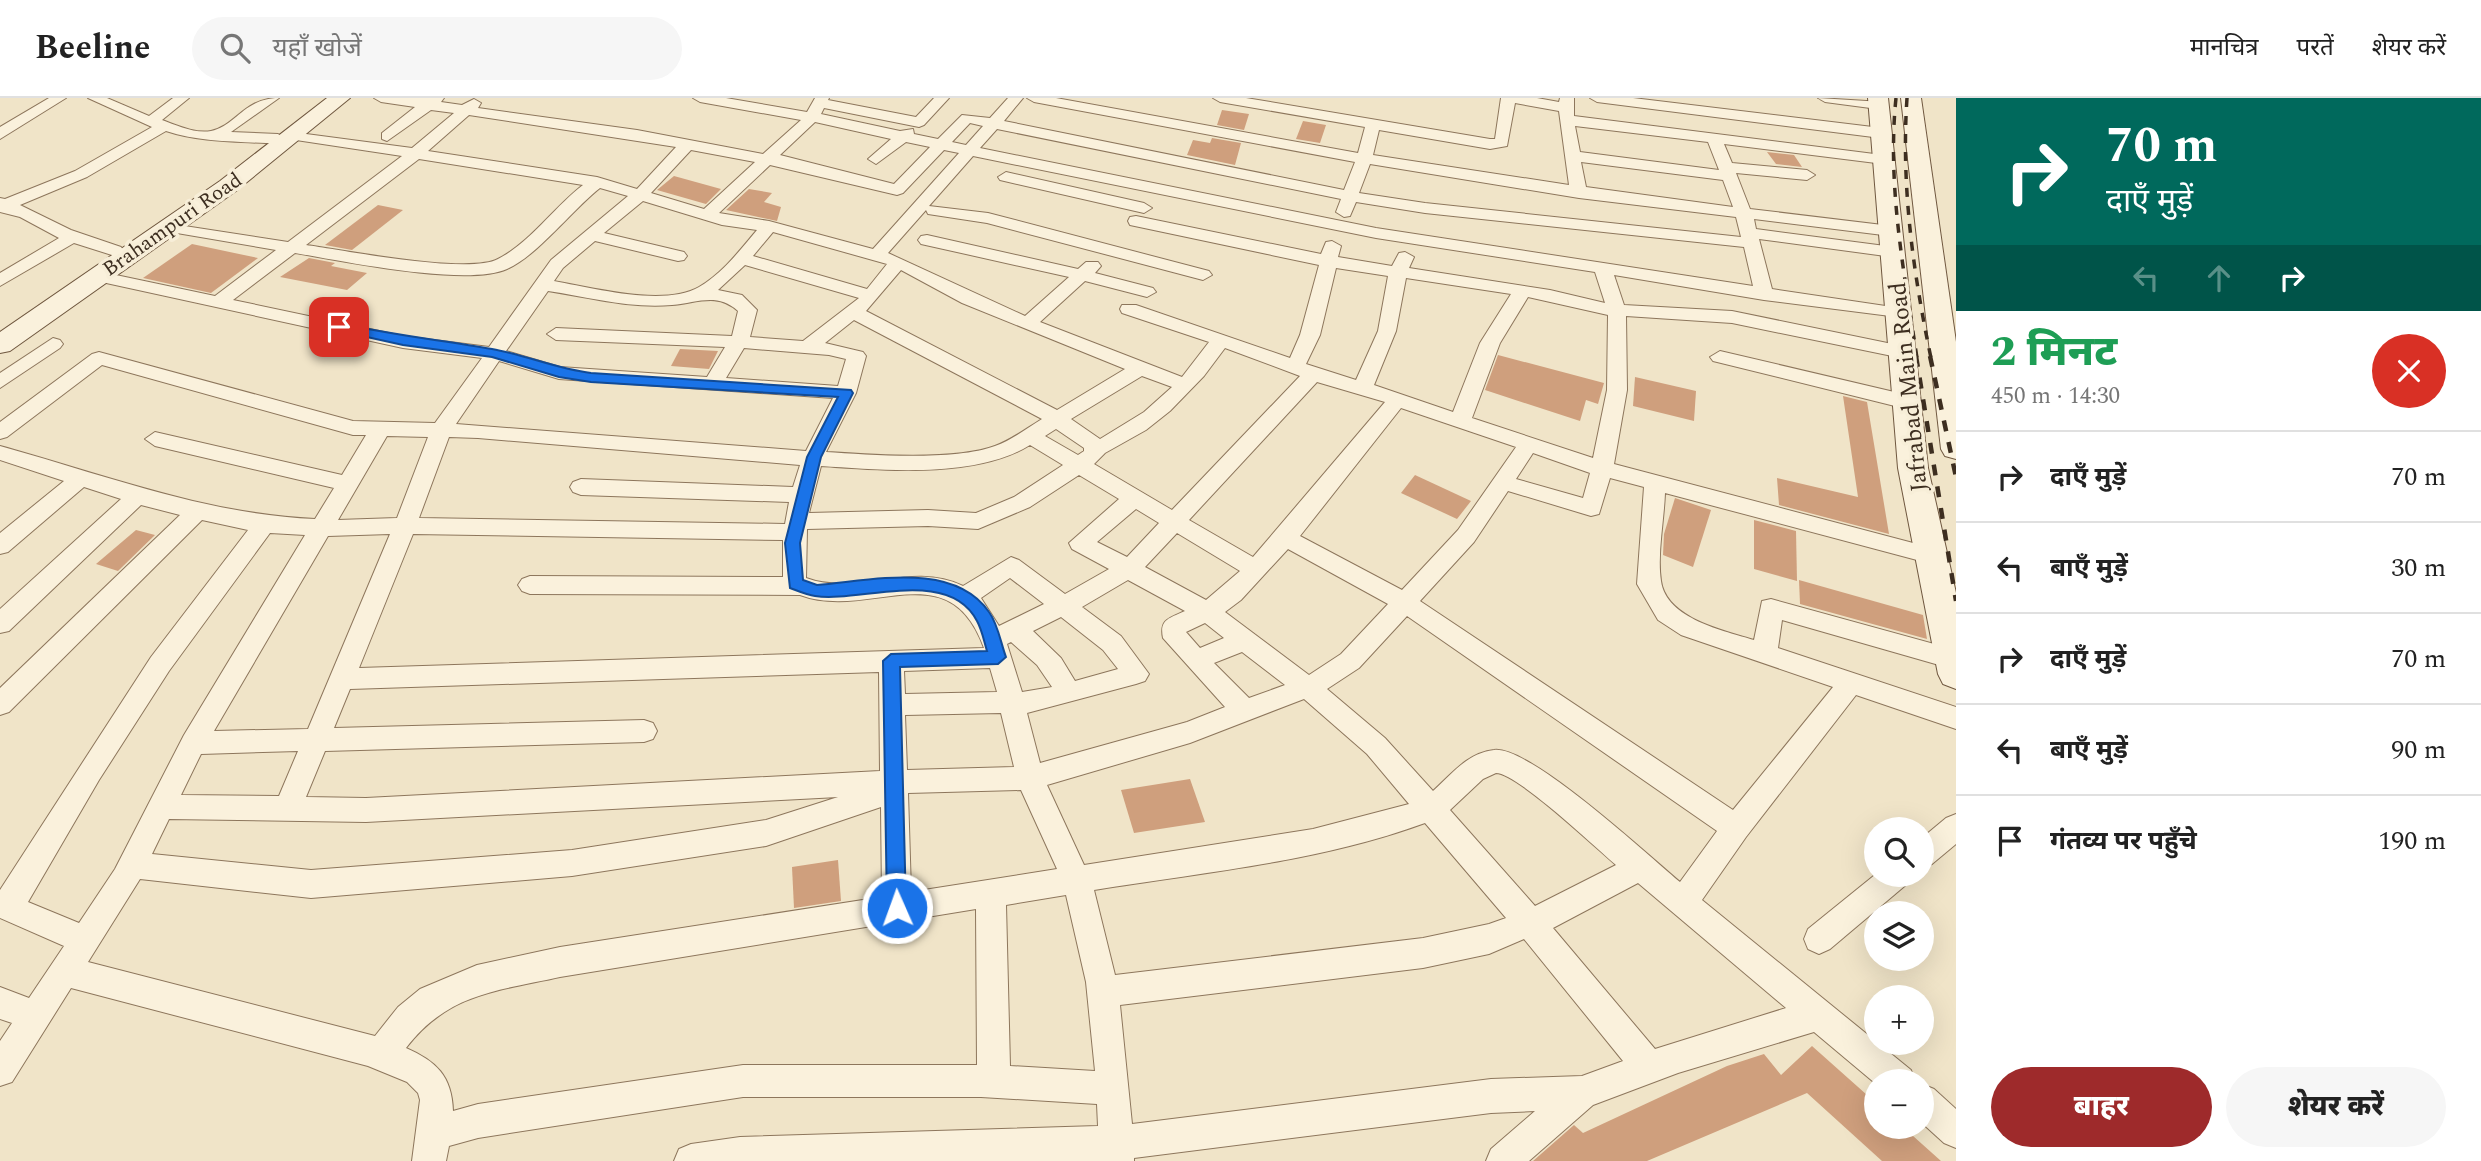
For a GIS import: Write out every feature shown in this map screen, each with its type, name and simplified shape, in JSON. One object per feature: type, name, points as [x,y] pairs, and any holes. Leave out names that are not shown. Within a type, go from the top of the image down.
[{"type":"main road","name":"Brahampuri Road","points":[[0,329],[287,137],[331,98]]},
{"type":"main road","name":"Brahampuri Road","points":[[0,345],[172,227],[340,98]]},
{"type":"main road","name":"Jafrabad Main Road","points":[[1911,98],[1956,449]]},
{"type":"main road","name":"Jafrabad Main Road","points":[[1880,124],[1913,468],[1954,667]]},
{"type":"street","points":[[0,134],[7,125],[59,98]]},
{"type":"street","points":[[2,205],[88,171],[156,124],[182,98]]},
{"type":"street","points":[[214,136],[272,98]]},
{"type":"street","points":[[381,98],[433,101],[466,110],[771,159],[897,190],[967,118],[1348,196],[1430,190],[1579,194],[1744,214],[1892,242]]},
{"type":"street","points":[[220,301],[414,155],[480,98]]},
{"type":"street","points":[[700,98],[818,103],[919,122]]},
{"type":"street","points":[[876,159],[942,98]]},
{"type":"street","points":[[877,256],[1016,98]]},
{"type":"street","points":[[1034,98],[1364,157],[1430,190],[1750,238],[1892,242]]},
{"type":"street","points":[[1220,98],[1498,144],[1502,143],[1508,98]]},
{"type":"street","points":[[1514,98],[1714,138],[1880,124]]},
{"type":"street","points":[[1597,98],[1880,124]]},
{"type":"street","points":[[1825,98],[1880,124]]},
{"type":"street","points":[[100,99],[156,124],[189,134],[287,137],[392,148],[414,155],[522,168],[597,182],[708,214],[769,226],[898,262],[968,299],[1184,385]]},
{"type":"street","points":[[387,136],[433,101]]},
{"type":"street","points":[[1345,101],[1368,122]]},
{"type":"street","points":[[818,103],[901,138],[1340,227],[1899,314]]},
{"type":"street","points":[[708,214],[771,159],[818,103]]},
{"type":"street","points":[[1567,109],[1571,156],[1579,194]]},
{"type":"street","points":[[341,679],[891,661],[1002,642],[1129,569],[1177,522],[1304,370],[1327,261],[1364,157],[1368,122]]},
{"type":"street","points":[[1714,138],[1744,214],[1764,295]]},
{"type":"street","points":[[287,810],[405,526],[440,430],[557,264],[641,194],[687,145]]},
{"type":"street","points":[[1571,156],[1728,171],[1807,175]]},
{"type":"street","points":[[1027,324],[1083,275],[1140,215],[1161,158]]},
{"type":"street","points":[[1006,177],[1140,215],[1327,261],[1521,291],[1617,311],[1731,317],[1902,352]]},
{"type":"street","points":[[172,227],[291,246],[487,271],[500,267],[521,251],[567,206],[597,182]]},
{"type":"street","points":[[1362,389],[1387,331],[1398,272],[1414,239],[1430,190]]},
{"type":"street","points":[[2,205],[72,237],[115,251]]},
{"type":"street","points":[[934,209],[988,218],[1203,275]]},
{"type":"street","points":[[687,313],[700,293],[740,258],[769,226]]},
{"type":"street","points":[[590,235],[678,256]]},
{"type":"street","points":[[0,281],[72,237]]},
{"type":"street","points":[[926,240],[1147,292]]},
{"type":"street","points":[[740,258],[871,296]]},
{"type":"street","points":[[0,262],[21,268]]},
{"type":"street","points":[[808,347],[854,313],[898,262]]},
{"type":"street","points":[[1503,482],[1591,508],[1602,469],[1617,390],[1617,311],[1603,268]]},
{"type":"street","points":[[97,276],[403,342],[493,353],[570,374],[712,386],[846,393]]},
{"type":"street","points":[[541,284],[648,298],[680,299],[700,293],[744,303],[748,310],[747,323],[712,386]]},
{"type":"street","points":[[1460,421],[1488,346],[1498,329],[1514,312],[1521,291]]},
{"type":"street","points":[[1129,309],[1602,469],[1932,556]]},
{"type":"street","points":[[854,313],[1058,419],[1077,430],[1096,449]]},
{"type":"street","points":[[850,353],[888,329]]},
{"type":"street","points":[[556,334],[808,347],[856,356],[846,393],[814,457],[796,526],[792,560],[795,584],[816,591],[908,584],[942,587],[963,598],[983,616],[1002,642],[1011,704],[1030,778],[1076,879],[1095,949],[1102,992],[1117,1152]]},
{"type":"street","points":[[0,453],[136,496],[197,512],[264,525],[323,528],[796,526],[928,517],[978,521],[1022,502],[1078,467],[1095,454],[1096,449],[1133,432],[1184,385],[1218,343],[1228,342]]},
{"type":"street","points":[[0,382],[53,344]]},
{"type":"street","points":[[0,432],[99,358],[353,428],[440,430],[905,463],[962,460],[996,454],[1140,368]]},
{"type":"street","points":[[1720,358],[1907,402]]},
{"type":"street","points":[[1245,712],[1172,631],[1178,623],[1207,612],[1233,594],[1286,538],[1398,400]]},
{"type":"street","points":[[0,1070],[87,941],[132,865],[193,743],[381,428]]},
{"type":"street","points":[[1030,436],[1078,467],[1255,569]]},
{"type":"street","points":[[155,439],[349,484]]},
{"type":"street","points":[[160,807],[379,809],[1030,778],[1190,732],[1245,712],[1307,687],[1350,661],[1466,536],[1528,445]]},
{"type":"street","points":[[0,546],[80,478]]},
{"type":"street","points":[[1655,481],[1648,584],[1667,613],[1690,628],[1956,719]]},
{"type":"street","points":[[582,487],[804,495]]},
{"type":"street","points":[[0,624],[136,496]]},
{"type":"street","points":[[1134,498],[1080,543],[1207,612],[1307,687],[1376,746],[1431,806],[1649,1068]]},
{"type":"street","points":[[0,704],[197,512]]},
{"type":"street","points":[[87,941],[4,906],[160,664],[264,525]]},
{"type":"street","points":[[1286,538],[1406,603],[1736,828]]},
{"type":"street","points":[[892,705],[1037,702],[1136,674],[1112,643],[1011,566],[963,598]]},
{"type":"street","points":[[530,584],[802,586]]},
{"type":"street","points":[[1765,654],[1771,608],[1954,667]]},
{"type":"street","points":[[1196,660],[1244,641]]},
{"type":"street","points":[[1002,642],[1042,653],[1058,671],[1068,693]]},
{"type":"street","points":[[891,661],[897,908]]},
{"type":"street","points":[[1683,903],[1736,828],[1851,683]]},
{"type":"street","points":[[193,743],[644,731]]},
{"type":"street","points":[[380,1056],[405,1023],[430,1001],[459,985],[560,962],[1313,842],[1366,830],[1431,806],[1479,765],[1504,761],[1534,779],[1884,1069]]},
{"type":"street","points":[[132,865],[311,884],[572,863],[766,833],[894,786]]},
{"type":"street","points":[[1934,845],[1956,827]]},
{"type":"street","points":[[1102,992],[1423,953],[1489,939],[1559,911],[1640,867]]},
{"type":"street","points":[[1819,939],[1882,887]]},
{"type":"street","points":[[991,892],[994,1082]]},
{"type":"street","points":[[66,972],[229,1016],[319,1034],[416,1068],[431,1083],[432,1147],[478,1121],[743,1082],[994,1082],[1111,1088]]},
{"type":"street","points":[[0,1003],[36,1016]]},
{"type":"street","points":[[691,1161],[767,1153],[1117,1152],[1491,1096],[1582,1093],[1649,1068],[1820,1014]]},
{"type":"street","points":[[1503,1161],[1582,1093]]},
{"type":"street","points":[[1934,1112],[1956,1131]]},
{"type":"building","points":[[1222,110],[1249,114],[1244,130],[1217,125]]},
{"type":"building","points":[[1303,121],[1326,125],[1320,143],[1296,139]]},
{"type":"building","points":[[1212,138],[1241,143],[1235,165],[1187,155],[1193,140],[1210,143]]},
{"type":"building","points":[[1767,152],[1794,155],[1802,167],[1776,164]]},
{"type":"building","points":[[674,176],[721,189],[706,204],[657,190]]},
{"type":"building","points":[[749,189],[772,193],[764,202],[781,207],[777,221],[726,210]]},
{"type":"building","points":[[378,205],[403,210],[352,250],[325,245]]},
{"type":"building","points":[[192,244],[258,258],[211,293],[143,278]]},
{"type":"building","points":[[309,258],[335,263],[331,266],[367,273],[347,290],[280,277]]},
{"type":"building","points":[[680,349],[718,351],[709,369],[671,366]]},
{"type":"building","points":[[1498,355],[1604,383],[1598,404],[1586,400],[1580,421],[1485,390]]},
{"type":"building","points":[[1635,377],[1696,391],[1694,421],[1633,406]]},
{"type":"building","points":[[1843,396],[1867,402],[1889,534],[1779,505],[1777,478],[1858,497]]},
{"type":"building","points":[[1415,475],[1471,501],[1457,519],[1401,493]]},
{"type":"building","points":[[1675,498],[1711,510],[1693,567],[1663,555],[1664,534]]},
{"type":"building","points":[[1754,520],[1796,531],[1797,581],[1754,569]]},
{"type":"building","points":[[136,530],[155,535],[118,571],[96,564]]},
{"type":"building","points":[[1799,580],[1923,615],[1927,639],[1800,604]]},
{"type":"building","points":[[1190,779],[1205,822],[1134,833],[1121,790]]},
{"type":"building","points":[[838,860],[841,901],[794,908],[792,867]]},
{"type":"building","points":[[1812,1046],[1864,1092],[1864,1139],[1916,1139],[1941,1161],[1882,1161],[1807,1093],[1647,1161],[1533,1161],[1574,1125],[1583,1133],[1727,1066],[1764,1054],[1781,1075]]},
{"type":"railway","points":[[1896,98],[1895,196],[1917,358]]},
{"type":"railway","points":[[1907,98],[1906,164],[1910,229],[1931,358]]},
{"type":"railway","points":[[1916,356],[1956,601]]},
{"type":"railway","points":[[1930,356],[1956,477]]},
{"type":"route","points":[[339,327],[403,342],[493,353],[559,373],[712,386],[846,393],[814,457],[792,543],[795,584],[816,591],[908,584],[942,587],[970,602],[983,616],[994,639],[998,657],[891,661],[897,908]]}]
